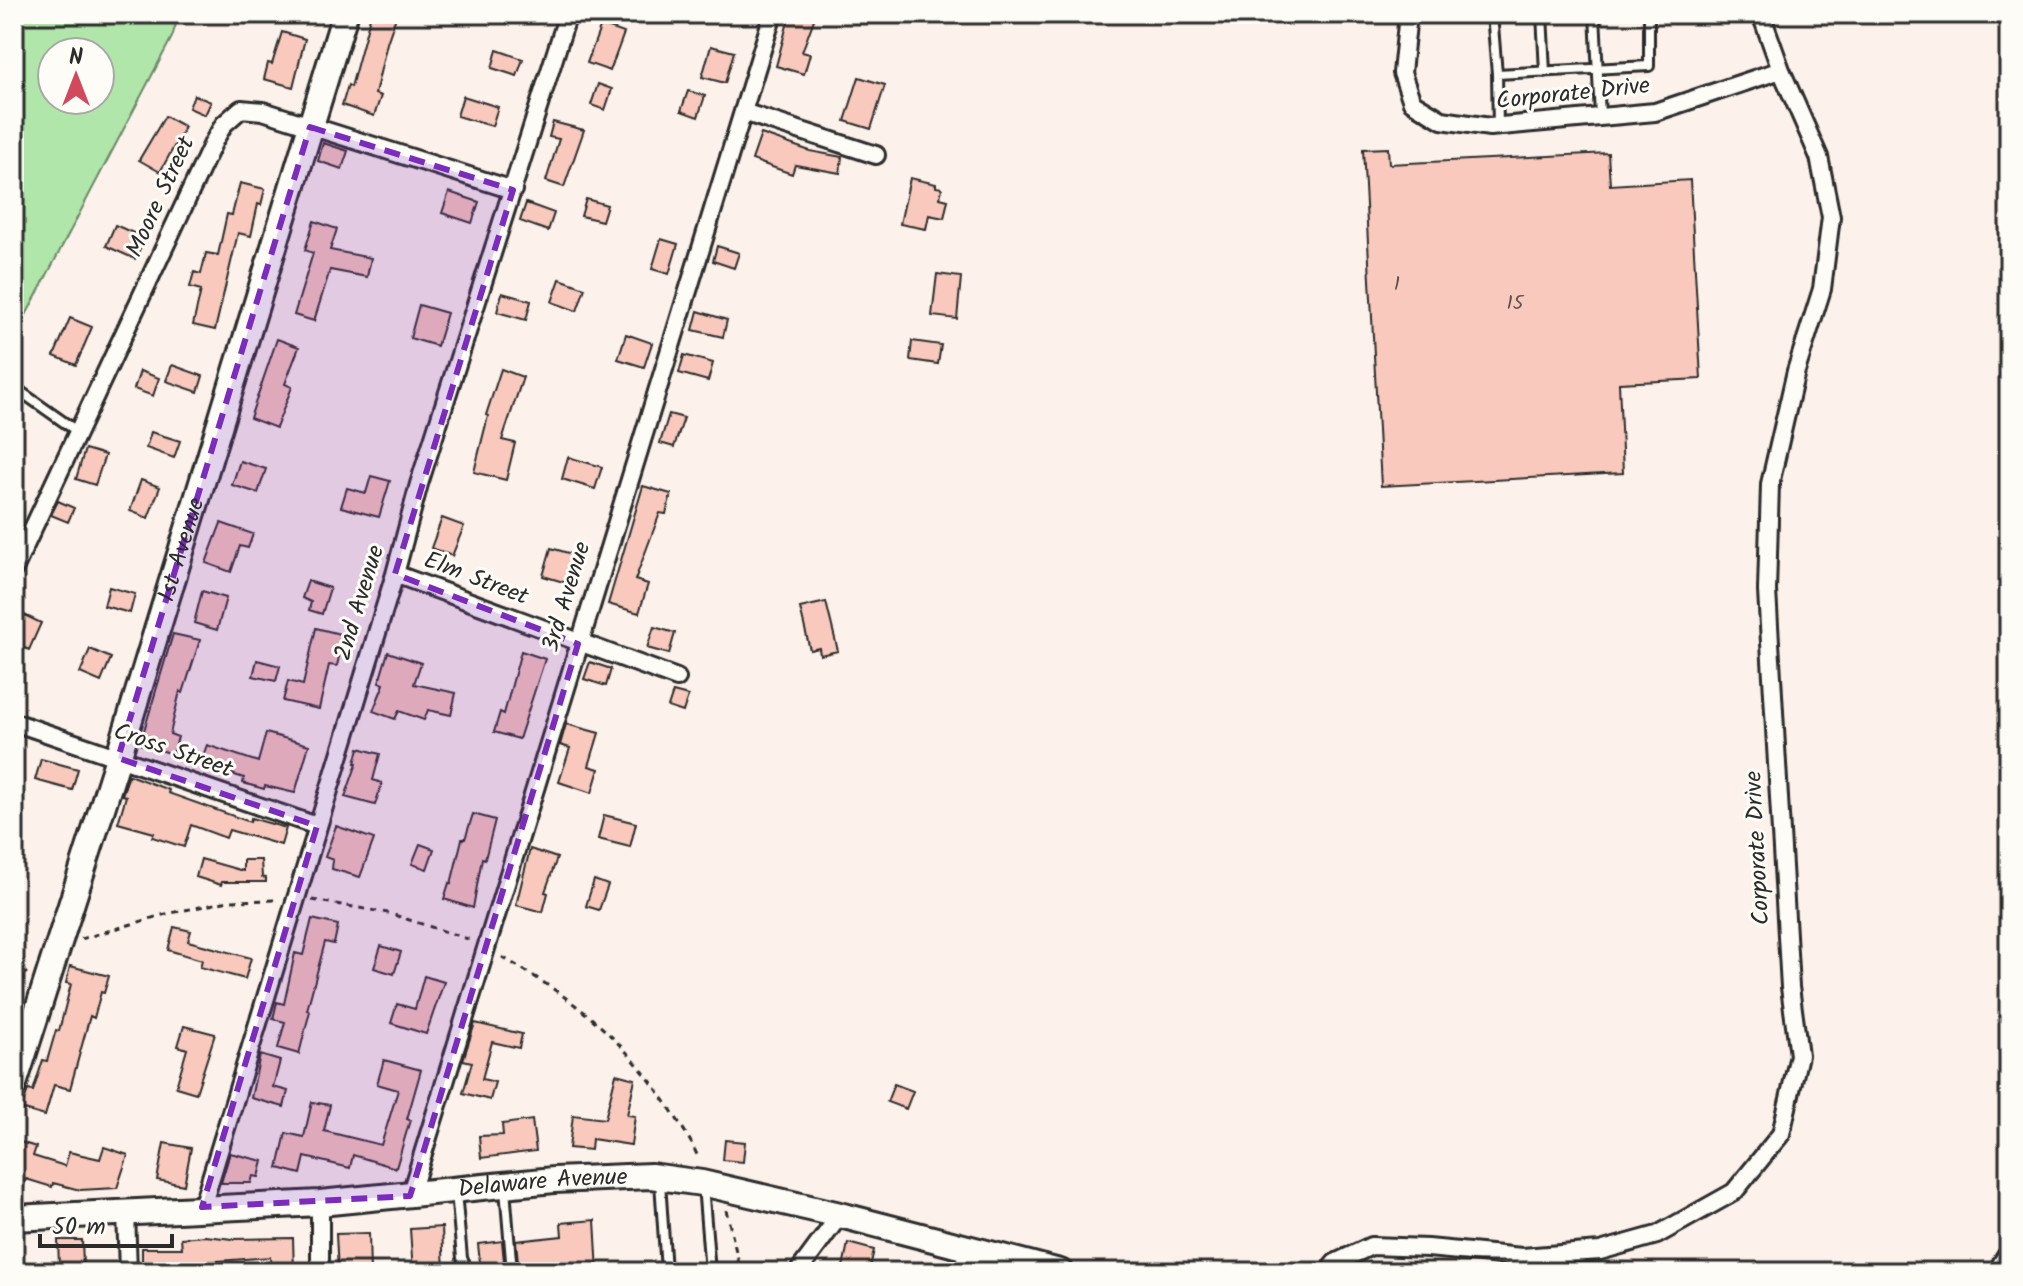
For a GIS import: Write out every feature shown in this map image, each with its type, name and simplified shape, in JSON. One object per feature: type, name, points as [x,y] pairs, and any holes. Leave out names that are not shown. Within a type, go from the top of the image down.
[{"type":"street","name":"1st Avenue","points":[[14,1084],[118,758],[345,14]]},
{"type":"street","name":"2nd Avenue","points":[[202,1207],[395,574],[419,484],[568,14]]},
{"type":"street","name":"3rd Avenue","points":[[410,1196],[773,14]]},
{"type":"street","name":"Corporate Drive","points":[[1408,14],[1402,73],[1412,102],[1442,120],[1498,126],[1655,112],[1781,70]]},
{"type":"street","name":"Corporate Drive","points":[[1328,1272],[1335,1263],[1371,1246],[1522,1257],[1600,1251],[1657,1235],[1734,1192],[1781,1134],[1799,1055],[1790,987],[1767,591],[1770,484],[1796,371],[1822,289],[1831,217],[1819,157],[1781,70],[1761,14]]},
{"type":"street","name":"Moore Street","points":[[14,569],[224,124],[241,109],[263,111],[513,190]]},
{"type":"street","points":[[743,112],[876,155]]},
{"type":"street","name":"Elm Street","points":[[395,574],[677,678]]},
{"type":"street","name":"Cross Street","points":[[14,722],[317,826]]},
{"type":"street","name":"Delaware Avenue","points":[[14,1218],[320,1203],[614,1176],[702,1176],[745,1193],[1060,1272]]},
{"type":"street","points":[[320,1203],[320,1272]]},
{"type":"street","points":[[126,1212],[128,1272]]},
{"type":"street","points":[[798,1272],[840,1215]]},
{"type":"street","points":[[959,1272],[972,1248]]},
{"type":"street","points":[[2001,1272],[2009,1259]]},
{"type":"lane","points":[[1492,14],[1498,126]]},
{"type":"lane","points":[[1542,14],[1545,72]]},
{"type":"lane","points":[[1595,14],[1600,117]]},
{"type":"lane","points":[[1497,74],[1649,66],[1649,14]]},
{"type":"lane","points":[[14,387],[79,433]]},
{"type":"lane","points":[[702,1176],[710,1272]]},
{"type":"lane","points":[[660,1177],[666,1271],[671,1272]]},
{"type":"lane","points":[[505,1186],[512,1272]]},
{"type":"lane","points":[[456,1191],[462,1258],[468,1272]]},
{"type":"path","points":[[14,981],[79,940],[166,914],[229,901],[314,900],[388,913],[463,936],[574,1002],[616,1039],[646,1072],[694,1146],[702,1176]]},
{"type":"path","points":[[741,1272],[725,1206],[742,1209],[745,1193]]},
{"type":"highlighted area","points":[[310,127],[513,190],[395,574],[578,644],[410,1196],[202,1207],[317,826],[118,758]]},
{"type":"green space","points":[[14,14],[179,14],[172,37],[14,338]]},
{"type":"building","points":[[371,14],[397,14],[375,94],[381,96],[374,116],[342,105],[348,85],[351,87]]},
{"type":"building","points":[[790,14],[816,14],[802,52],[810,54],[804,74],[776,66]]},
{"type":"building","points":[[601,25],[624,33],[610,71],[587,63]]},
{"type":"building","points":[[282,32],[305,39],[293,87],[264,79]]},
{"type":"building","points":[[711,46],[734,52],[725,83],[702,77]]},
{"type":"building","points":[[497,50],[523,59],[517,76],[492,68]]},
{"type":"building","points":[[859,77],[885,85],[871,129],[845,121]]},
{"type":"building","points":[[598,84],[612,89],[605,110],[591,105]]},
{"type":"building","points":[[688,91],[705,96],[698,117],[681,111]]},
{"type":"building","points":[[194,95],[211,102],[205,115],[189,108]]},
{"type":"building","points":[[463,96],[498,107],[492,126],[457,116]]},
{"type":"building","points":[[165,116],[185,127],[160,172],[139,160]]},
{"type":"building","points":[[553,122],[584,130],[564,187],[546,181],[559,139],[549,137]]},
{"type":"building","points":[[761,134],[810,151],[842,157],[840,173],[795,165],[792,174],[752,160]]},
{"type":"building","points":[[323,143],[348,151],[342,169],[318,161]]},
{"type":"building","points":[[1388,148],[1389,164],[1608,153],[1610,185],[1690,180],[1701,379],[1619,383],[1623,473],[1381,486],[1363,149]]},
{"type":"building","points":[[910,178],[936,184],[936,187],[942,188],[940,198],[948,200],[944,218],[929,215],[926,229],[900,224]]},
{"type":"building","points":[[240,183],[265,189],[261,205],[258,204],[251,236],[238,233],[215,330],[193,325],[201,290],[190,287],[194,272],[201,274],[206,253],[218,255],[227,214],[232,215]]},
{"type":"building","points":[[449,192],[479,202],[472,223],[442,213]]},
{"type":"building","points":[[586,199],[607,205],[602,221],[581,216]]},
{"type":"building","points":[[526,203],[554,213],[548,231],[520,221]]},
{"type":"building","points":[[314,221],[337,229],[330,250],[371,258],[367,277],[330,270],[314,321],[294,315],[313,253],[305,250]]},
{"type":"building","points":[[115,225],[145,238],[135,259],[106,246]]},
{"type":"building","points":[[661,239],[678,244],[669,274],[652,269]]},
{"type":"building","points":[[717,246],[739,253],[734,268],[713,261]]},
{"type":"building","points":[[937,274],[961,277],[957,319],[932,316]]},
{"type":"building","points":[[560,279],[585,288],[577,311],[552,302]]},
{"type":"building","points":[[502,293],[531,301],[526,320],[497,312]]},
{"type":"building","points":[[419,305],[447,313],[437,346],[410,338]]},
{"type":"building","points":[[698,311],[727,320],[723,337],[693,330]]},
{"type":"building","points":[[70,318],[92,327],[76,365],[54,356]]},
{"type":"building","points":[[626,334],[652,343],[644,367],[618,359]]},
{"type":"building","points":[[277,339],[299,347],[285,384],[292,387],[276,428],[250,418]]},
{"type":"building","points":[[912,341],[941,345],[938,364],[910,360]]},
{"type":"building","points":[[684,355],[713,363],[708,381],[679,373]]},
{"type":"building","points":[[172,365],[203,376],[198,392],[166,381]]},
{"type":"building","points":[[501,369],[523,377],[502,440],[515,443],[506,480],[474,472],[486,415]]},
{"type":"building","points":[[140,371],[159,378],[153,396],[134,389]]},
{"type":"building","points":[[669,414],[684,418],[674,447],[660,443]]},
{"type":"building","points":[[151,432],[180,441],[174,458],[146,448]]},
{"type":"building","points":[[85,449],[105,455],[95,485],[76,479]]},
{"type":"building","points":[[568,457],[602,467],[595,489],[562,479]]},
{"type":"building","points":[[240,461],[266,469],[258,493],[232,485]]},
{"type":"building","points":[[371,476],[390,481],[379,517],[341,507],[347,488],[366,493]]},
{"type":"building","points":[[141,480],[160,487],[148,518],[130,511]]},
{"type":"building","points":[[643,486],[671,494],[666,514],[660,513],[635,580],[648,584],[639,613],[608,604]]},
{"type":"building","points":[[58,501],[74,508],[68,522],[51,515]]},
{"type":"building","points":[[442,518],[464,526],[452,556],[431,548]]},
{"type":"building","points":[[221,523],[253,534],[248,548],[240,546],[231,572],[206,563]]},
{"type":"building","points":[[551,548],[575,555],[567,583],[543,576]]},
{"type":"building","points":[[308,581],[330,588],[322,614],[309,610],[311,602],[302,598]]},
{"type":"building","points":[[109,587],[135,594],[130,613],[104,606]]},
{"type":"building","points":[[202,591],[226,598],[217,630],[194,623]]},
{"type":"building","points":[[826,602],[838,651],[820,655],[819,648],[810,650],[800,608]]},
{"type":"building","points":[[14,610],[41,623],[29,650],[14,643]]},
{"type":"building","points":[[654,627],[675,633],[669,654],[647,648]]},
{"type":"building","points":[[316,628],[344,635],[337,666],[329,665],[319,709],[283,701],[288,681],[303,685]]},
{"type":"building","points":[[173,634],[200,640],[183,693],[180,691],[170,734],[178,737],[173,754],[140,744]]},
{"type":"building","points":[[90,649],[111,658],[101,682],[80,673]]},
{"type":"building","points":[[521,651],[545,659],[519,739],[494,732],[500,712],[504,714]]},
{"type":"building","points":[[388,652],[421,663],[414,684],[456,693],[451,715],[428,710],[424,720],[399,711],[395,719],[373,711],[384,684],[379,682]]},
{"type":"building","points":[[257,660],[280,666],[276,681],[253,676]]},
{"type":"building","points":[[590,662],[611,669],[606,686],[584,679]]},
{"type":"building","points":[[673,692],[688,696],[683,712],[668,707]]},
{"type":"building","points":[[566,724],[599,733],[589,766],[599,769],[592,793],[559,782],[570,748],[560,745]]},
{"type":"building","points":[[266,733],[309,745],[295,793],[243,783],[244,778],[200,764],[207,745],[258,762]]},
{"type":"building","points":[[359,748],[380,754],[373,780],[382,783],[375,805],[345,797]]},
{"type":"building","points":[[41,759],[78,769],[72,790],[35,780]]},
{"type":"building","points":[[129,775],[169,790],[168,793],[250,822],[251,818],[286,828],[281,845],[229,830],[226,838],[191,825],[184,847],[152,837],[154,833],[118,823]]},
{"type":"building","points":[[473,814],[495,820],[485,859],[482,858],[473,908],[444,899]]},
{"type":"building","points":[[604,815],[636,823],[630,847],[598,839]]},
{"type":"building","points":[[336,826],[374,839],[360,877],[332,869],[333,860],[325,857]]},
{"type":"building","points":[[420,844],[434,849],[427,869],[412,864]]},
{"type":"building","points":[[530,849],[557,858],[545,892],[548,893],[543,912],[516,905]]},
{"type":"building","points":[[201,859],[243,871],[243,860],[261,860],[262,877],[266,878],[266,882],[222,882],[221,885],[196,877]]},
{"type":"building","points":[[594,880],[608,885],[599,910],[586,906]]},
{"type":"building","points":[[312,919],[338,925],[334,944],[325,942],[299,1054],[278,1048],[285,1022],[273,1019],[277,1002],[284,1004],[295,953],[303,955]]},
{"type":"building","points":[[174,927],[191,931],[188,941],[251,958],[245,979],[200,967],[202,960],[168,950]]},
{"type":"building","points":[[381,946],[401,952],[394,974],[374,968]]},
{"type":"building","points":[[70,966],[109,976],[94,1018],[90,1016],[70,1089],[54,1085],[45,1116],[21,1109],[28,1090],[33,1091],[43,1060],[47,1061],[56,1030],[59,1031],[71,984],[66,983]]},
{"type":"building","points":[[424,976],[444,982],[426,1034],[391,1023],[397,1004],[415,1009]]},
{"type":"building","points":[[475,1023],[522,1034],[519,1048],[492,1042],[482,1079],[495,1082],[490,1100],[463,1093],[472,1062],[463,1060]]},
{"type":"building","points":[[184,1026],[215,1034],[196,1093],[176,1087],[187,1049],[178,1046]]},
{"type":"building","points":[[260,1055],[280,1061],[273,1087],[288,1091],[284,1107],[251,1098]]},
{"type":"building","points":[[384,1060],[421,1070],[396,1168],[353,1155],[350,1168],[305,1157],[301,1174],[278,1168],[286,1133],[304,1137],[312,1102],[330,1105],[324,1131],[381,1145],[398,1090],[377,1084]]},
{"type":"building","points":[[616,1074],[635,1079],[627,1115],[635,1116],[631,1145],[592,1139],[591,1150],[569,1148],[573,1115],[605,1119]]},
{"type":"building","points":[[894,1084],[913,1091],[906,1109],[887,1102]]},
{"type":"building","points":[[532,1120],[536,1151],[481,1158],[479,1136],[503,1135],[502,1124]]},
{"type":"building","points":[[14,1140],[36,1147],[33,1156],[65,1166],[69,1152],[100,1159],[104,1147],[128,1155],[117,1188],[80,1190],[53,1183],[52,1187],[26,1179],[18,1203],[14,1203]]},
{"type":"building","points":[[725,1140],[745,1142],[743,1162],[723,1160]]},
{"type":"building","points":[[164,1143],[191,1148],[184,1185],[157,1180]]},
{"type":"building","points":[[230,1153],[263,1161],[259,1177],[253,1176],[251,1183],[221,1183]]},
{"type":"building","points":[[595,1220],[598,1272],[519,1272],[516,1241],[562,1236],[561,1223]]},
{"type":"building","points":[[442,1227],[444,1272],[413,1272],[410,1229]]},
{"type":"building","points":[[369,1233],[370,1272],[338,1272],[336,1234]]},
{"type":"building","points":[[181,1238],[293,1238],[294,1272],[271,1272],[270,1257],[206,1262],[207,1272],[142,1272],[142,1248],[182,1248]]},
{"type":"building","points":[[58,1240],[82,1240],[83,1265],[59,1266]]},
{"type":"building","points":[[502,1241],[505,1272],[481,1272],[478,1244]]},
{"type":"building","points":[[848,1243],[874,1250],[869,1272],[842,1272]]}]
